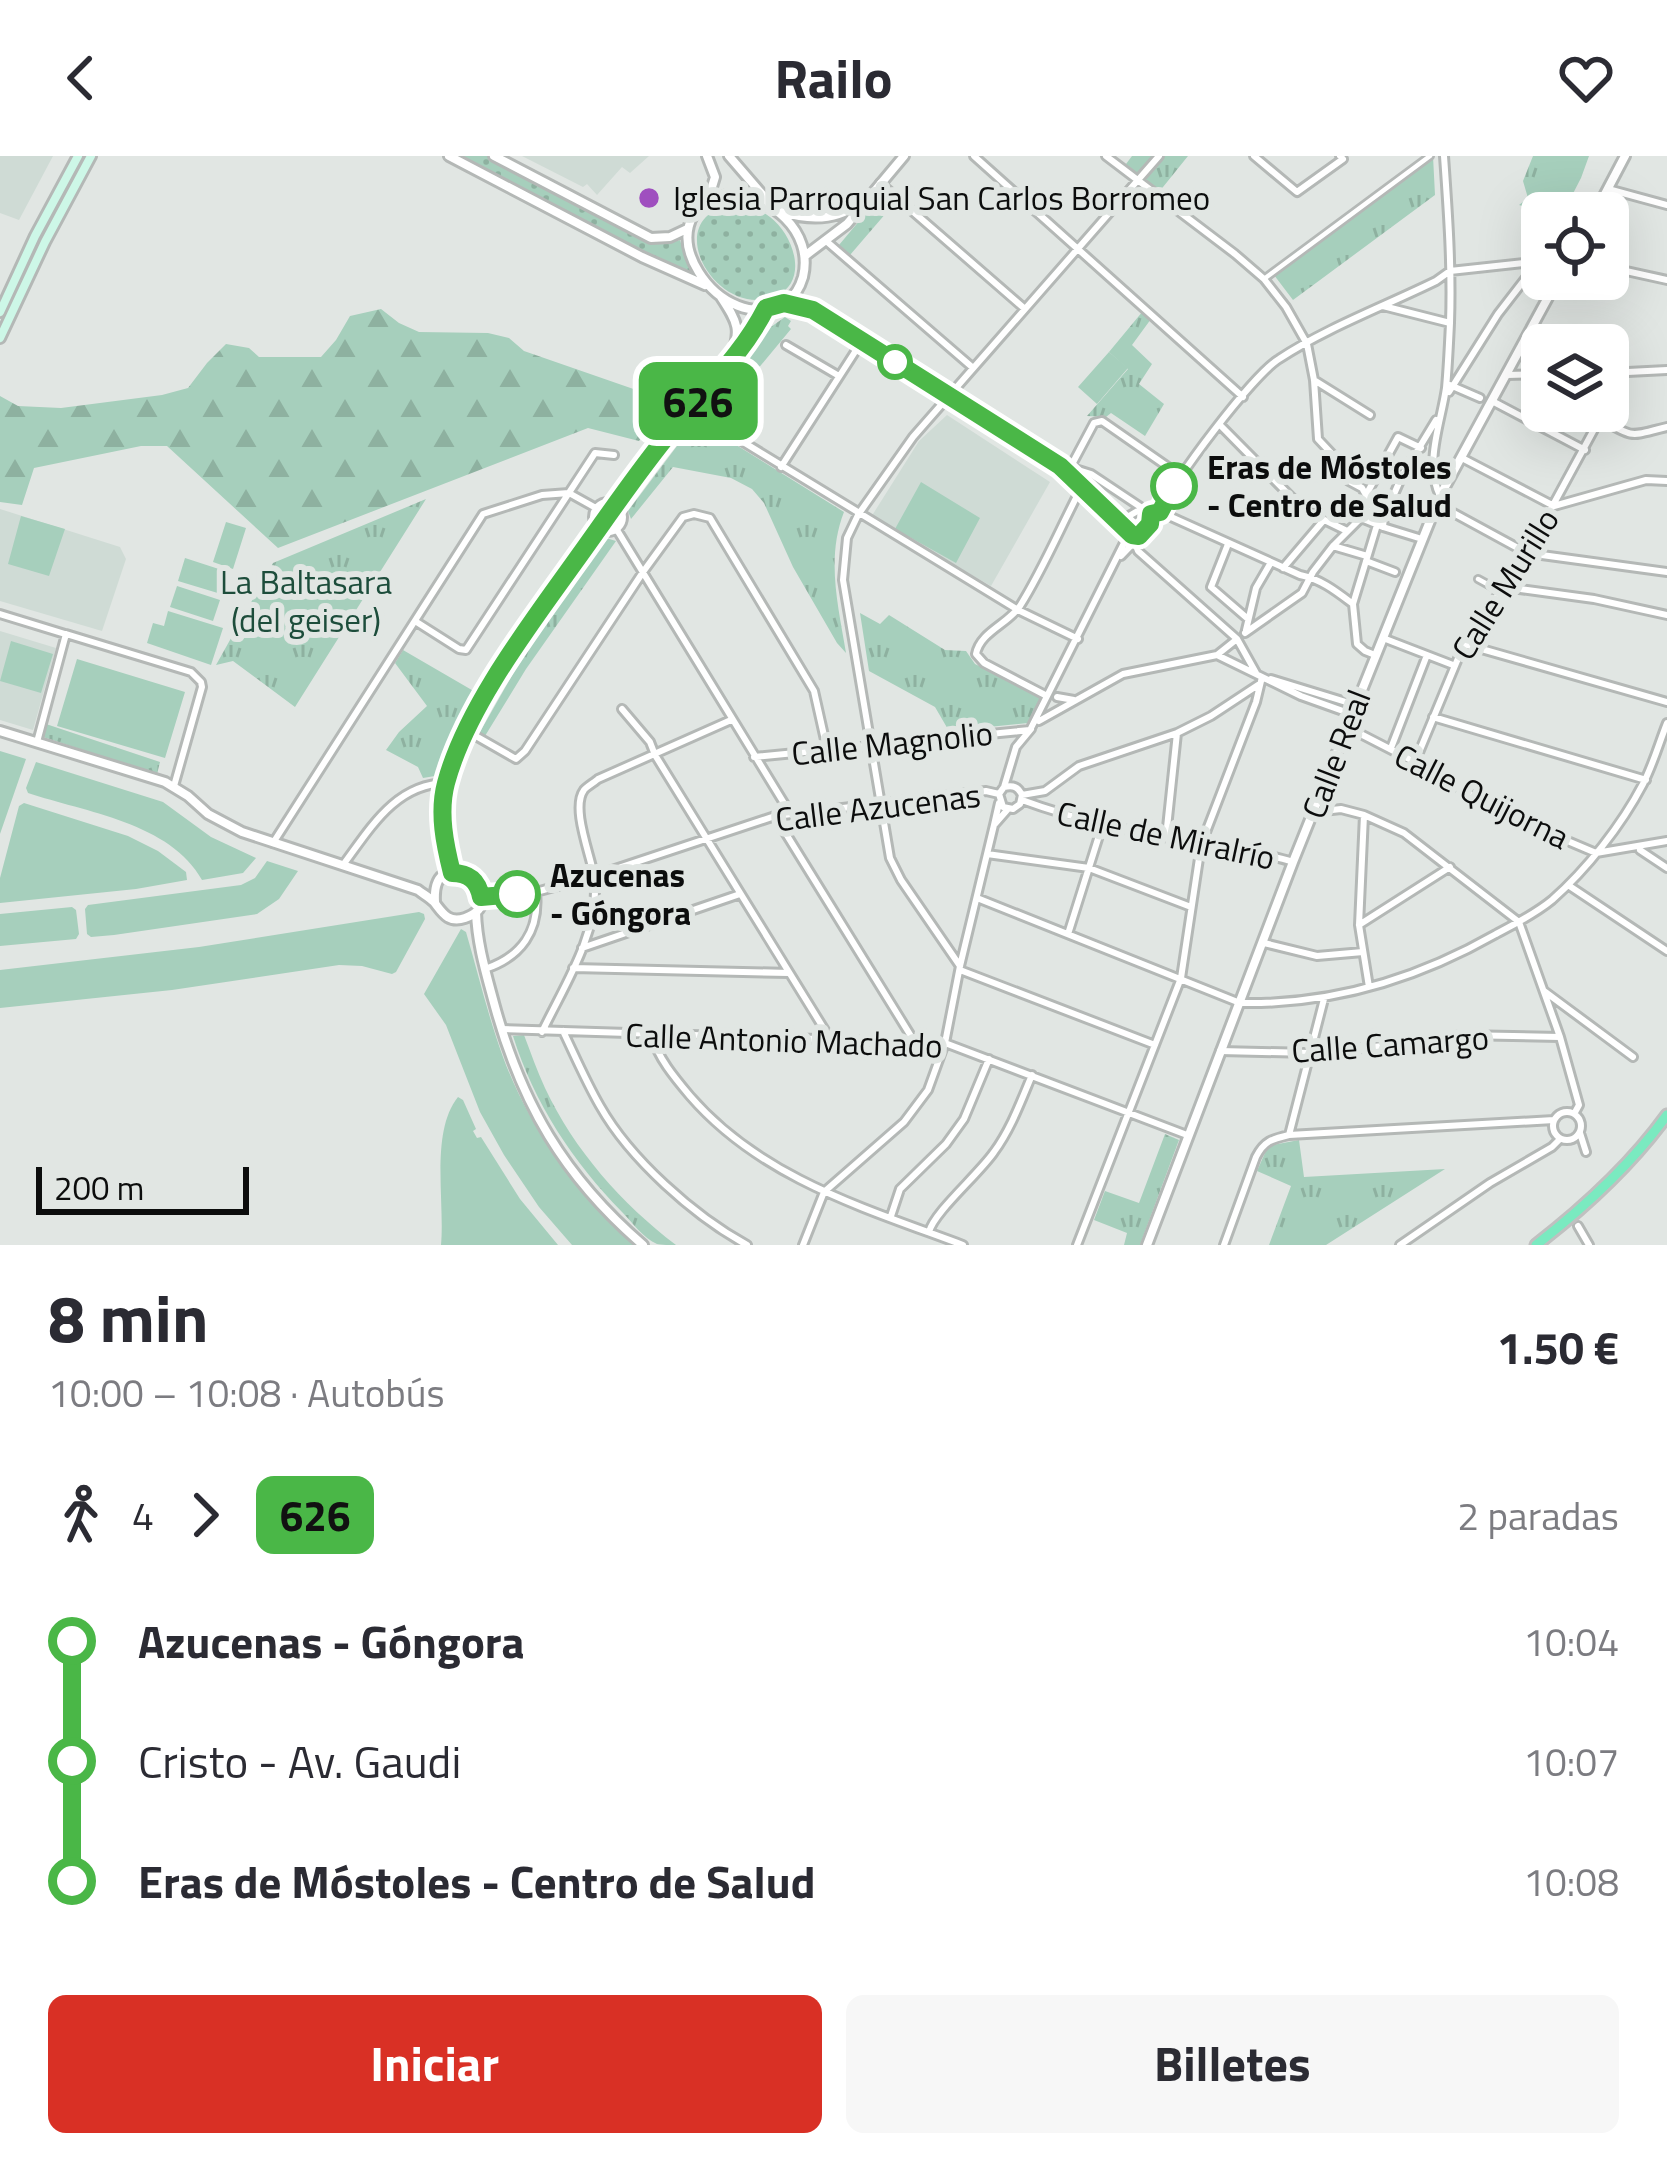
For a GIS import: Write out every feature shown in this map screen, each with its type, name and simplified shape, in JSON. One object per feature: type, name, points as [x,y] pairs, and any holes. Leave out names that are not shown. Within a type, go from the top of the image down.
[{"type":"highway","points":[[1536,1245],[1613,1178],[1667,1115]]},
{"type":"main road","points":[[0,312],[78,156]]},
{"type":"main road","points":[[0,338],[91,156]]},
{"type":"street","points":[[449,156],[642,257],[708,286]]},
{"type":"street","points":[[494,156],[651,238],[670,237],[688,228],[708,201],[715,177],[707,156]]},
{"type":"street","points":[[729,156],[793,227],[805,256],[800,287],[784,303]]},
{"type":"street","points":[[805,256],[847,224],[904,156]]},
{"type":"street","points":[[974,156],[1244,397]]},
{"type":"street","points":[[1106,156],[1235,254],[1286,307],[1307,344],[1318,439],[1349,481],[1366,495]]},
{"type":"street","points":[[1155,1045],[960,968],[890,858],[843,580],[847,538],[858,514],[914,437],[1159,156]]},
{"type":"street","points":[[1254,156],[1297,192],[1343,159],[1340,156]]},
{"type":"street","points":[[1264,280],[1430,156]]},
{"type":"street","points":[[1444,156],[1449,385],[1436,440],[1433,483],[1438,500],[1527,553],[1667,572]]},
{"type":"street","points":[[1607,192],[1623,159],[1612,156]]},
{"type":"street","points":[[880,183],[1025,309]]},
{"type":"street","points":[[1609,189],[1667,206]]},
{"type":"street","points":[[708,201],[746,195],[800,218],[828,217],[851,210],[870,195]]},
{"type":"street","points":[[688,228],[697,272],[720,296],[747,307],[784,303],[813,310],[1060,466],[1136,538],[1138,550],[1237,639],[1259,678],[1256,702],[1201,844],[1180,978],[1077,1245]]},
{"type":"street","points":[[825,240],[973,368]]},
{"type":"street","points":[[1030,730],[1052,699],[1133,512],[1151,511],[1165,499],[1276,360],[1450,271],[1521,263]]},
{"type":"street","points":[[1629,272],[1667,280]]},
{"type":"street","points":[[1449,385],[1521,285]]},
{"type":"street","points":[[800,287],[813,310]]},
{"type":"street","points":[[720,296],[738,330],[728,366]]},
{"type":"street","name":"Calle Real","points":[[1147,1245],[1352,711],[1427,540],[1438,500],[1547,300]]},
{"type":"street","points":[[1383,306],[1450,322]]},
{"type":"street","points":[[452,873],[443,828],[446,783],[467,731],[532,621],[673,428],[751,337],[766,308]]},
{"type":"street","points":[[782,466],[862,341]]},
{"type":"street","points":[[786,344],[839,376]]},
{"type":"street","points":[[1629,373],[1667,370]]},
{"type":"street","points":[[1507,375],[1521,375]]},
{"type":"street","points":[[1314,380],[1370,415]]},
{"type":"street","points":[[1449,385],[1480,398]]},
{"type":"street","points":[[1492,401],[1585,450]]},
{"type":"street","points":[[691,410],[1018,610],[1078,639]]},
{"type":"street","points":[[1375,655],[1357,644],[1353,604],[1402,476],[1442,410]]},
{"type":"street","points":[[1070,468],[1094,423],[1102,421],[1181,476]]},
{"type":"street","points":[[1220,425],[1304,510],[1347,531]]},
{"type":"street","points":[[1624,432],[1638,435],[1667,427]]},
{"type":"street","name":"Calle Murillo","points":[[1415,762],[1464,644],[1527,553],[1594,432]]},
{"type":"street","points":[[1039,721],[1129,672],[1216,656],[1292,602],[1333,546],[1361,518],[1366,495],[1398,437],[1421,448]]},
{"type":"street","points":[[415,622],[466,650],[595,453],[614,455]]},
{"type":"street","points":[[1462,458],[1554,506],[1646,480],[1667,481]]},
{"type":"street","points":[[1060,466],[1091,474],[1151,511],[1311,578],[1353,604]]},
{"type":"street","points":[[1067,706],[984,663],[976,654],[980,641],[1018,610],[1080,483],[1091,474]]},
{"type":"street","points":[[273,843],[483,514],[542,495],[569,493],[596,508]]},
{"type":"street","points":[[1078,494],[1094,500]]},
{"type":"street","points":[[616,504],[623,512],[623,523],[608,533],[598,529],[593,518],[596,508],[616,504]]},
{"type":"street","points":[[1365,509],[1381,523]]},
{"type":"street","points":[[1114,563],[1150,524],[1151,511]]},
{"type":"street","points":[[467,731],[516,759],[525,751],[643,572],[683,517],[694,514],[710,518],[814,691],[827,749]]},
{"type":"street","points":[[1361,518],[1427,540]]},
{"type":"street","points":[[1282,568],[1323,520]]},
{"type":"street","points":[[616,530],[790,813]]},
{"type":"street","points":[[1228,544],[1211,587],[1248,619]]},
{"type":"street","points":[[1333,546],[1395,572]]},
{"type":"street","points":[[1245,633],[1256,589],[1271,562]]},
{"type":"street","points":[[1478,580],[1503,589],[1594,599],[1667,615]]},
{"type":"street","points":[[0,614],[197,676],[202,687],[174,786]]},
{"type":"street","points":[[1466,623],[1476,626]]},
{"type":"street","points":[[37,742],[66,634]]},
{"type":"street","points":[[1383,638],[1454,665]]},
{"type":"street","points":[[1464,644],[1667,702]]},
{"type":"street","points":[[1391,748],[1427,655]]},
{"type":"street","points":[[1216,656],[1301,696],[1352,711]]},
{"type":"street","points":[[994,825],[1008,809],[1017,808],[1022,798],[1038,794],[1079,766],[1177,733],[1238,699],[1259,678]]},
{"type":"street","points":[[1052,699],[1077,698]]},
{"type":"street","points":[[803,1245],[824,1192],[904,1122],[928,1090],[945,1043],[1012,755],[1052,699]]},
{"type":"street","points":[[1238,699],[1256,702]]},
{"type":"street","points":[[622,709],[650,742],[829,1037]]},
{"type":"street","points":[[1433,717],[1646,779]]},
{"type":"street","points":[[542,1032],[593,915],[595,876],[582,825],[584,789],[731,720]]},
{"type":"street","points":[[976,898],[1240,1003],[1281,1004],[1369,987],[1419,973],[1547,904],[1596,853],[1646,779],[1667,723]]},
{"type":"street","name":"Calle Quijorna","points":[[1347,728],[1504,814],[1596,853],[1667,841]]},
{"type":"street","points":[[0,730],[174,786],[226,825],[418,890],[445,916],[462,919],[476,910]]},
{"type":"street","name":"Calle Magnolio","points":[[754,758],[1030,730]]},
{"type":"street","points":[[1166,837],[1177,733]]},
{"type":"street","points":[[343,866],[384,810],[431,783],[446,783]]},
{"type":"street","points":[[1001,795],[1012,786],[1022,798]]},
{"type":"street","name":"Calle Azucenas","points":[[481,897],[536,892],[595,876],[790,813],[986,791],[1001,795]]},
{"type":"street","name":"Calle de Miralrío","points":[[1038,794],[1040,807]]},
{"type":"street","points":[[1001,795],[1008,809]]},
{"type":"street","name":"Calle de Miralrío","points":[[1022,798],[1103,823],[1293,862]]},
{"type":"street","points":[[1314,812],[1341,809],[1364,814],[1404,833],[1519,922],[1560,1037],[1579,1106],[1574,1114]]},
{"type":"street","points":[[1364,814],[1359,926],[1369,987]]},
{"type":"street","points":[[775,816],[914,1041]]},
{"type":"street","points":[[1068,934],[1103,823]]},
{"type":"street","name":"Calle Quijorna","points":[[1610,833],[1620,850]]},
{"type":"street","points":[[1638,848],[1667,868]]},
{"type":"street","points":[[987,854],[1089,868],[1191,907]]},
{"type":"street","points":[[1359,926],[1450,867]]},
{"type":"street","points":[[418,890],[435,887],[452,873],[463,873],[479,887],[476,939],[518,1079],[563,1160],[644,1245]]},
{"type":"street","points":[[1568,885],[1667,951]]},
{"type":"street","points":[[435,887],[435,902]]},
{"type":"street","points":[[485,969],[523,946],[536,919],[536,892]]},
{"type":"street","points":[[582,948],[740,894]]},
{"type":"street","points":[[462,919],[476,939]]},
{"type":"street","points":[[1264,943],[1317,956],[1363,952]]},
{"type":"street","points":[[573,968],[789,973]]},
{"type":"street","points":[[1541,989],[1634,1057]]},
{"type":"street","points":[[1289,1135],[1325,998]]},
{"type":"street","name":"Calle Antonio Machado","points":[[501,1029],[945,1043],[1187,1136]]},
{"type":"street","points":[[562,1031],[601,1109],[630,1148],[697,1210],[748,1245]]},
{"type":"street","points":[[651,1034],[656,1050],[707,1116],[758,1156],[824,1192],[963,1245]]},
{"type":"street","name":"Calle Camargo","points":[[1220,1052],[1311,1052],[1424,1042],[1460,1034],[1560,1037]]},
{"type":"street","points":[[890,1217],[900,1189],[964,1119],[989,1059]]},
{"type":"street","points":[[929,1232],[932,1220],[998,1148],[1032,1075]]},
{"type":"street","points":[[1560,1139],[1554,1120],[1561,1113],[1574,1114]]},
{"type":"street","points":[[1574,1114],[1581,1124],[1586,1152]]},
{"type":"street","points":[[1224,1245],[1262,1144],[1289,1135],[1554,1120]]},
{"type":"street","points":[[1560,1139],[1569,1140],[1580,1132]]},
{"type":"street","points":[[1400,1245],[1560,1139]]},
{"type":"street","points":[[1578,1226],[1589,1245]]},
{"type":"shaded area","points":[[0,156],[53,156],[19,220],[0,213]]},
{"type":"shaded area","points":[[522,156],[649,156],[630,173],[622,167],[597,195],[587,184],[583,187]]},
{"type":"shaded area","points":[[947,415],[1050,482],[991,586],[874,519],[919,441]]},
{"type":"shaded area","points":[[0,509],[120,547],[126,559],[102,631],[0,601]]},
{"type":"shaded area","points":[[0,631],[56,648],[33,730],[0,720]]},
{"type":"green space","points":[[458,156],[488,156],[655,243],[680,240],[697,280]]},
{"type":"green space","points":[[1132,156],[1188,156],[1159,192],[1126,164]]},
{"type":"green space","points":[[1433,156],[1435,195],[1293,300],[1274,275]]},
{"type":"green space","points":[[1533,156],[1589,156],[1574,192],[1526,192],[1523,181]]},
{"type":"green space","points":[[881,195],[893,205],[850,255],[839,245]]},
{"type":"green space","points":[[735,204],[770,217],[791,246],[793,280],[776,296],[754,300],[733,294],[703,264],[697,245],[699,227],[711,212]]},
{"type":"green space","points":[[381,309],[419,332],[509,338],[524,351],[668,401],[639,441],[588,428],[278,548],[167,446],[141,446],[34,468],[22,505],[0,502],[0,396],[18,406],[61,408],[162,395],[188,388],[226,344],[249,348],[259,357],[321,357],[350,316]]},
{"type":"green space","points":[[1143,311],[1151,319],[1132,345],[1152,364],[1139,384],[1164,404],[1145,436],[1111,413],[1087,416],[1128,369],[1109,352]]},
{"type":"green space","points":[[785,317],[791,329],[717,418],[704,410],[768,329]]},
{"type":"green space","points":[[1109,352],[1128,368],[1097,404],[1078,387]]},
{"type":"green space","points":[[704,425],[844,512],[835,564],[846,653],[752,489],[731,478],[673,467],[631,519],[628,511],[683,438]]},
{"type":"green space","points":[[921,482],[980,518],[956,563],[895,529]]},
{"type":"green space","name":"La Baltasara (del geiser)","points":[[426,499],[295,707],[233,661],[216,665],[273,563]]},
{"type":"green space","points":[[21,516],[65,529],[49,576],[8,564]]},
{"type":"green space","points":[[226,522],[246,528],[233,569],[213,562]]},
{"type":"green space","points":[[606,538],[616,541],[485,736],[480,732],[519,663]]},
{"type":"green space","points":[[185,558],[228,572],[221,594],[178,581]]},
{"type":"green space","points":[[177,586],[220,600],[213,621],[170,607]]},
{"type":"green space","points":[[168,611],[223,628],[211,665],[147,643],[153,623],[164,626]]},
{"type":"green space","points":[[860,613],[880,624],[889,615],[945,650],[966,651],[975,664],[1041,696],[1028,723],[949,731],[935,707],[869,671]]},
{"type":"green space","points":[[11,641],[53,654],[41,693],[0,681]]},
{"type":"green space","points":[[403,650],[477,693],[441,775],[423,778],[418,767],[386,750],[427,706],[395,663]]},
{"type":"green space","points":[[77,659],[185,692],[165,758],[57,726]]},
{"type":"green space","points":[[46,724],[160,762],[157,774],[43,737]]},
{"type":"green space","points":[[0,751],[26,759],[0,834]]},
{"type":"green space","points":[[36,762],[163,802],[211,837],[256,858],[243,873],[202,880],[170,845],[148,832],[28,793]]},
{"type":"green space","points":[[24,803],[128,836],[158,851],[186,872],[187,880],[0,903],[0,878],[19,806]]},
{"type":"green space","points":[[267,861],[298,871],[279,899],[257,914],[114,935],[87,934],[88,905],[241,885],[255,878]]},
{"type":"green space","points":[[72,907],[76,939],[0,946],[0,914]]},
{"type":"green space","points":[[419,912],[425,919],[392,974],[339,965],[172,990],[0,1008],[0,970],[199,947]]},
{"type":"green space","points":[[461,929],[466,932],[503,1057],[527,1110],[575,1182],[635,1245],[572,1245],[539,1207],[480,1112],[446,1025],[424,994]]},
{"type":"green space","points":[[524,1035],[545,1088],[585,1154],[618,1194],[676,1245],[657,1244],[643,1234],[572,1152],[522,1061],[513,1036]]},
{"type":"green space","points":[[458,1097],[477,1138],[481,1137],[520,1199],[558,1245],[441,1245],[441,1148],[449,1112]]},
{"type":"green space","points":[[1165,1134],[1179,1140],[1140,1245],[1124,1245],[1127,1233],[1094,1220],[1105,1191],[1139,1203]]},
{"type":"green space","points":[[1299,1140],[1304,1177],[1445,1169],[1326,1245],[1269,1245],[1291,1186],[1257,1171],[1268,1146]]},
{"type":"bus line","name":"626","points":[[517,894],[481,897],[472,878],[452,873],[445,848],[443,796],[455,758],[532,621],[673,428],[739,354],[766,308],[784,303],[813,310],[1060,466],[1132,535],[1147,529],[1151,514],[1160,512],[1174,486]]},
{"type":"place","name":"Iglesia Parroquial San Carlos Borromeo","points":[[649,198]]},
{"type":"place","name":"Eras de Móstoles - Centro de Salud","points":[[1174,486]]},
{"type":"place","name":"Azucenas - Góngora","points":[[517,894]]}]
